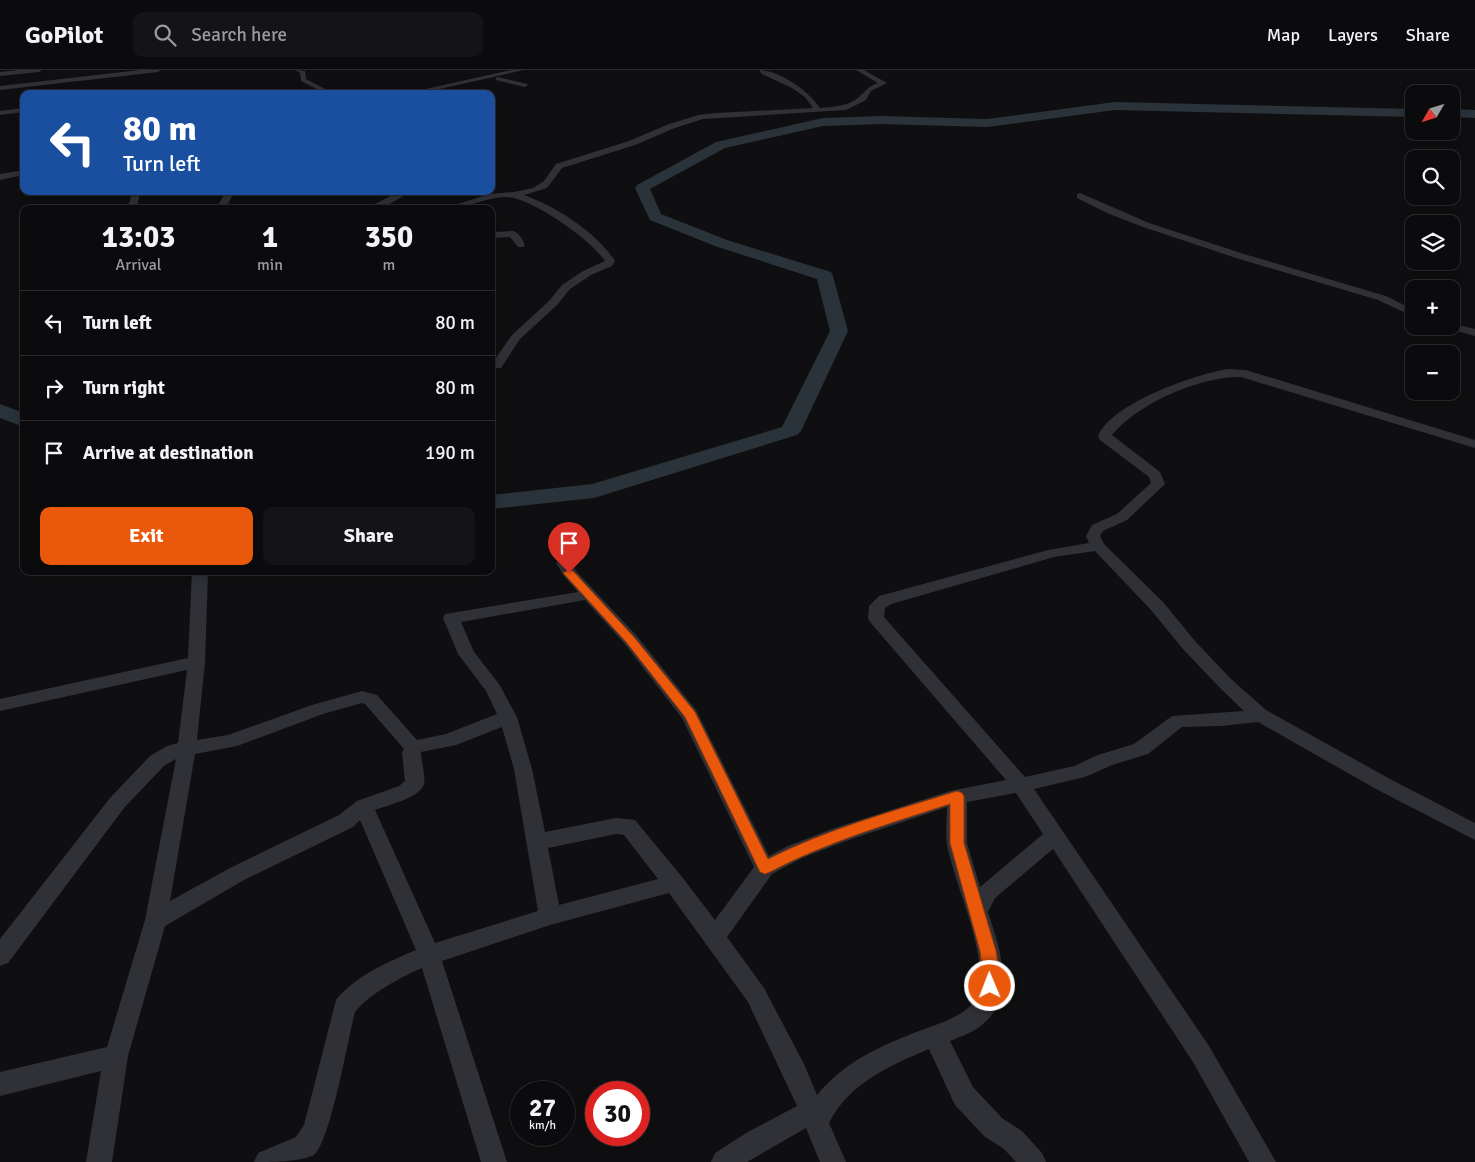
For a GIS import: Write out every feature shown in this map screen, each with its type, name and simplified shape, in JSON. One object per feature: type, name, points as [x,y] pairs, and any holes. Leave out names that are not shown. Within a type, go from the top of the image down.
[{"type":"street","points":[[0,74],[39,70]]},
{"type":"street","points":[[0,88],[54,78],[158,70]]},
{"type":"street","points":[[298,70],[303,72],[303,80],[324,90]]},
{"type":"street","points":[[426,90],[521,70]]},
{"type":"street","points":[[762,70],[764,73],[795,85],[813,101],[818,110]]},
{"type":"street","points":[[463,205],[490,197],[515,195],[542,187],[548,181],[551,172],[559,166],[632,143],[695,119],[716,114],[818,110],[845,107],[864,97],[870,87],[884,83],[860,70]]},
{"type":"street","points":[[493,77],[525,85]]},
{"type":"street","points":[[49,90],[54,78]]},
{"type":"street","points":[[0,113],[20,110]]},
{"type":"street","points":[[0,177],[20,173]]},
{"type":"street","points":[[379,205],[398,195]]},
{"type":"street","points":[[497,365],[516,337],[553,303],[564,289],[587,273],[608,264],[610,261],[607,253],[599,244],[577,228],[515,195]]},
{"type":"street","points":[[1080,196],[1110,211],[1146,225],[1240,256],[1382,298],[1405,310]]},
{"type":"street","points":[[495,235],[514,234],[521,244]]},
{"type":"street","points":[[1460,329],[1475,333]]},
{"type":"street","points":[[1475,444],[1242,373],[1225,372],[1209,376],[1144,404],[1129,413],[1106,434],[1105,437],[1155,476],[1158,484],[1131,506],[1122,517],[1097,528],[1094,536],[1098,546],[1157,606],[1188,645],[1260,715],[1374,780],[1475,832]]},
{"type":"street","points":[[580,542],[570,552],[564,563],[569,573],[630,640],[690,715],[765,868]]},
{"type":"street","points":[[1098,546],[1066,550],[1046,555],[885,600],[877,606],[876,618],[1021,785],[1201,1054],[1263,1162]]},
{"type":"street","points":[[99,1162],[116,1056],[156,920],[187,748],[196,662],[200,575]]},
{"type":"street","points":[[550,916],[523,769],[508,717],[493,688],[466,654],[451,618],[588,596]]},
{"type":"street","points":[[0,705],[196,662]]},
{"type":"street","points":[[0,956],[117,803],[157,762],[174,751],[230,741],[318,709],[365,697],[371,699],[413,748]]},
{"type":"street","points":[[715,937],[765,868],[795,852],[839,835],[957,796],[1021,785],[1078,772],[1105,760],[1140,749],[1178,721],[1221,720],[1260,715]]},
{"type":"street","points":[[156,920],[237,874],[346,821],[364,806],[413,786],[415,783],[410,753],[413,748],[449,740],[508,717]]},
{"type":"street","points":[[724,1162],[757,1141],[814,1117],[836,1090],[849,1078],[902,1049],[965,1024],[987,1004],[991,968],[988,951],[957,843],[957,796]]},
{"type":"street","points":[[364,806],[429,955],[494,1162]]},
{"type":"street","points":[[537,842],[616,826],[628,826],[675,883],[756,995],[795,1072],[832,1162]]},
{"type":"street","points":[[976,912],[988,892],[1054,836]]},
{"type":"street","points":[[267,1162],[305,1146],[315,1130],[346,1003],[353,996],[390,973],[429,955],[550,916],[675,883]]},
{"type":"street","points":[[935,1036],[964,1096],[993,1127],[1013,1140],[1033,1162]]},
{"type":"street","points":[[0,1084],[116,1056]]},
{"type":"waterway","points":[[495,502],[594,491],[790,431],[839,331],[825,276],[721,243],[655,217],[642,188],[721,145],[823,122],[881,120],[987,123],[1115,106],[1405,113]]},
{"type":"waterway","points":[[1460,113],[1475,114]]},
{"type":"waterway","points":[[0,410],[20,419]]},
{"type":"route","points":[[569,573],[630,640],[690,715],[765,868],[795,852],[839,835],[957,796],[957,843],[988,951],[991,968],[990,986]]}]
